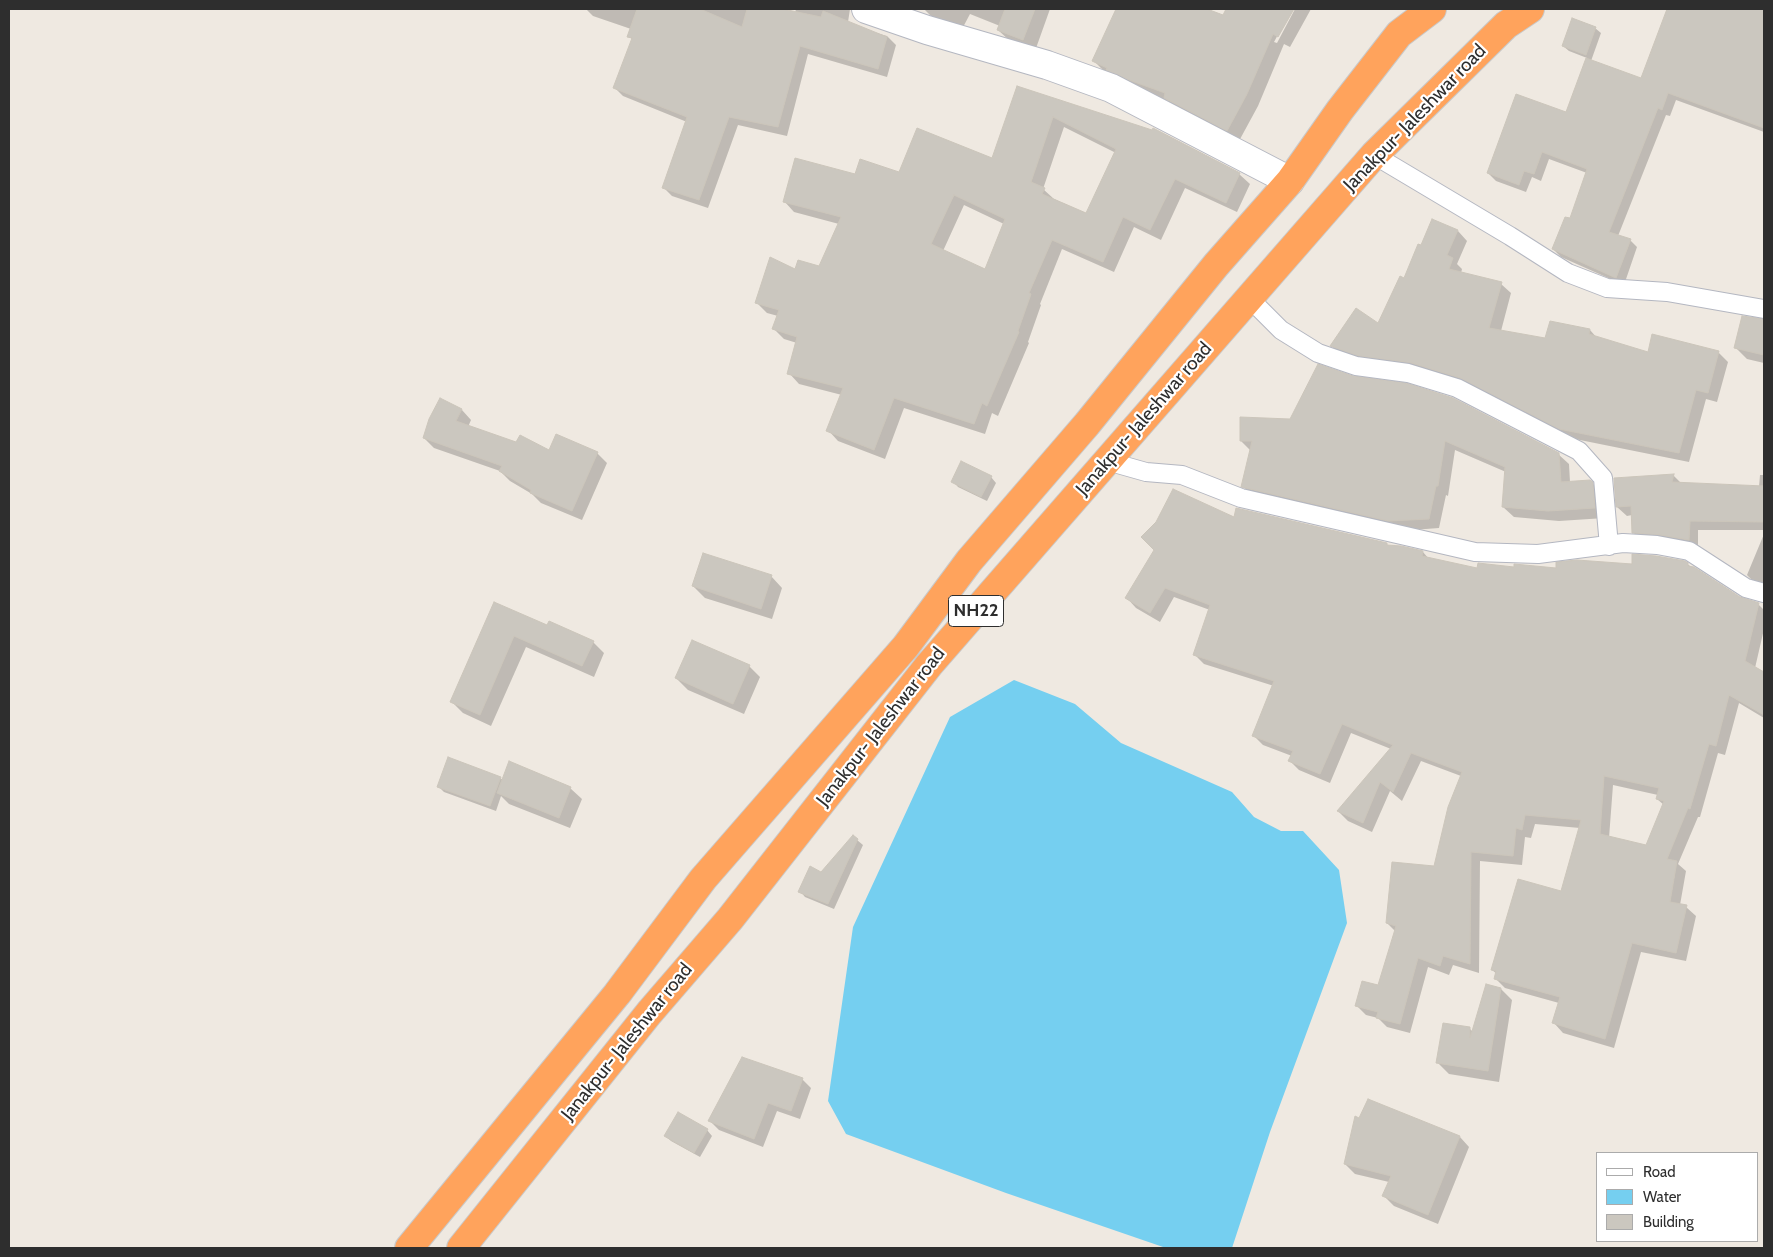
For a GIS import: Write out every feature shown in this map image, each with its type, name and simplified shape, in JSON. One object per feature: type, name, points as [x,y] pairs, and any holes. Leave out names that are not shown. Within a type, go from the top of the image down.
[{"type":"highway","name":"Janakpur- Jaleshwar road","points":[[409,1248],[617,994],[703,879],[906,646],[969,561],[1087,424],[1216,265],[1290,180],[1340,110],[1399,34],[1432,9]]},
{"type":"highway","name":"Janakpur- Jaleshwar road","points":[[461,1248],[649,1013],[736,911],[929,665],[1374,155],[1506,25],[1530,9]]},
{"type":"street","points":[[866,9],[1111,88],[1290,180]]},
{"type":"lane","points":[[1374,155],[1568,273],[1607,288],[1667,292],[1764,309]]},
{"type":"lane","points":[[1249,298],[1281,330],[1318,353],[1356,366],[1408,373],[1457,388],[1580,451],[1603,478],[1608,546]]},
{"type":"lane","points":[[1107,461],[1146,472],[1182,475],[1241,498],[1475,552],[1538,554],[1632,544],[1690,551],[1746,588],[1764,593]]},
{"type":"water","points":[[1014,680],[1075,704],[1121,743],[1232,792],[1254,817],[1281,831],[1303,831],[1339,870],[1347,923],[1270,1132],[1232,1248],[1166,1248],[1006,1193],[846,1134],[828,1101],[853,927],[950,717]]},
{"type":"building","points":[[637,9],[700,9],[742,27],[747,9],[783,9],[821,17],[823,11],[887,37],[878,69],[800,46],[778,127],[729,117],[699,200],[662,188],[687,117],[613,88],[632,38],[627,37]]},
{"type":"building","points":[[1005,9],[1035,9],[1023,40],[997,30]]},
{"type":"building","points":[[1116,9],[1207,9],[1223,15],[1226,9],[1294,9],[1278,37],[1273,34],[1247,94],[1227,131],[1164,98],[1165,93],[1106,70],[1107,68],[1092,61]]},
{"type":"building","points":[[1667,9],[1764,9],[1764,128],[1668,93],[1662,110],[1658,108],[1609,232],[1631,239],[1616,278],[1552,249],[1565,217],[1570,218],[1587,169],[1542,152],[1534,174],[1524,171],[1519,185],[1487,173],[1516,94],[1566,112],[1586,58],[1641,78]]},
{"type":"building","points":[[1572,18],[1596,27],[1586,55],[1562,46]]},
{"type":"building","points":[[1017,86],[1152,130],[1153,128],[1240,173],[1226,203],[1175,179],[1150,230],[1123,217],[1103,262],[1052,240],[1029,293],[1031,294],[1019,332],[987,406],[982,403],[974,424],[894,398],[874,450],[826,431],[843,388],[787,374],[797,337],[772,329],[779,310],[755,303],[770,257],[795,269],[798,260],[819,266],[841,217],[783,202],[795,158],[855,174],[860,159],[899,172],[917,128],[992,158]],"holes":[[[1053,117],[1116,149],[1086,213],[1042,194],[1045,188],[1031,182]],[[954,195],[1005,219],[985,269],[931,244]]]},
{"type":"building","points":[[1432,219],[1458,230],[1447,255],[1453,258],[1449,269],[1502,282],[1489,328],[1545,338],[1550,321],[1590,329],[1589,334],[1648,352],[1652,334],[1719,351],[1708,393],[1696,390],[1679,453],[1559,429],[1460,378],[1411,363],[1358,356],[1330,346],[1356,308],[1378,323],[1400,276],[1404,278],[1418,244],[1421,245]]},
{"type":"building","points":[[1742,316],[1764,319],[1764,355],[1734,348]]},
{"type":"building","points":[[1318,364],[1353,376],[1406,383],[1453,398],[1559,453],[1561,482],[1590,480],[1593,482],[1595,508],[1548,511],[1502,507],[1505,467],[1445,441],[1438,486],[1436,486],[1429,519],[1388,521],[1241,487],[1252,441],[1240,441],[1240,417],[1290,419]]},
{"type":"building","points":[[440,398],[462,409],[456,421],[516,442],[520,435],[549,450],[556,434],[598,452],[572,511],[530,493],[531,490],[499,471],[502,466],[423,438],[429,419]]},
{"type":"building","points":[[961,461],[992,476],[981,497],[951,482]]},
{"type":"building","points":[[1674,474],[1672,482],[1764,486],[1764,522],[1690,521],[1689,540],[1632,533],[1631,506],[1616,507],[1614,478]]},
{"type":"building","points":[[1173,489],[1234,517],[1236,508],[1387,543],[1387,545],[1423,551],[1422,556],[1477,568],[1478,563],[1514,567],[1514,564],[1556,568],[1556,562],[1577,560],[1632,564],[1632,554],[1685,561],[1688,563],[1688,566],[1694,567],[1740,597],[1759,603],[1745,661],[1764,672],[1764,715],[1729,695],[1716,746],[1709,744],[1690,809],[1688,808],[1667,859],[1677,861],[1670,902],[1687,905],[1676,953],[1632,943],[1605,1039],[1552,1023],[1560,997],[1494,979],[1496,971],[1491,970],[1518,879],[1561,891],[1581,820],[1525,815],[1522,830],[1516,828],[1513,856],[1471,852],[1470,964],[1443,956],[1440,966],[1418,958],[1400,1024],[1376,1018],[1378,1012],[1355,1006],[1362,981],[1378,985],[1396,926],[1386,923],[1392,862],[1434,866],[1448,807],[1462,772],[1411,753],[1393,792],[1380,782],[1363,823],[1337,811],[1393,745],[1342,724],[1320,774],[1288,761],[1293,751],[1252,736],[1274,681],[1193,655],[1210,605],[1165,588],[1150,613],[1125,598],[1154,550],[1141,537],[1156,522]],"holes":[[[1604,776],[1659,788],[1656,799],[1664,801],[1646,845],[1600,834]]]},
{"type":"building","points":[[703,553],[772,575],[761,609],[692,586]]},
{"type":"building","points":[[494,602],[547,625],[549,621],[594,641],[582,666],[514,636],[480,715],[450,702]]},
{"type":"building","points":[[692,640],[750,665],[733,704],[675,678]]},
{"type":"building","points":[[448,757],[501,777],[490,806],[437,787]]},
{"type":"building","points":[[509,761],[571,787],[559,818],[497,793]]},
{"type":"building","points":[[853,835],[858,839],[828,904],[798,892],[810,866],[821,872]]},
{"type":"building","points":[[1486,984],[1501,988],[1488,1071],[1436,1063],[1443,1023],[1470,1027],[1470,1038]]},
{"type":"building","points":[[742,1057],[803,1078],[791,1111],[768,1103],[754,1139],[708,1121]]},
{"type":"building","points":[[1368,1099],[1460,1136],[1428,1215],[1382,1196],[1391,1176],[1344,1164],[1355,1116],[1359,1118]]},
{"type":"building","points":[[678,1112],[708,1129],[694,1153],[664,1136]]}]
